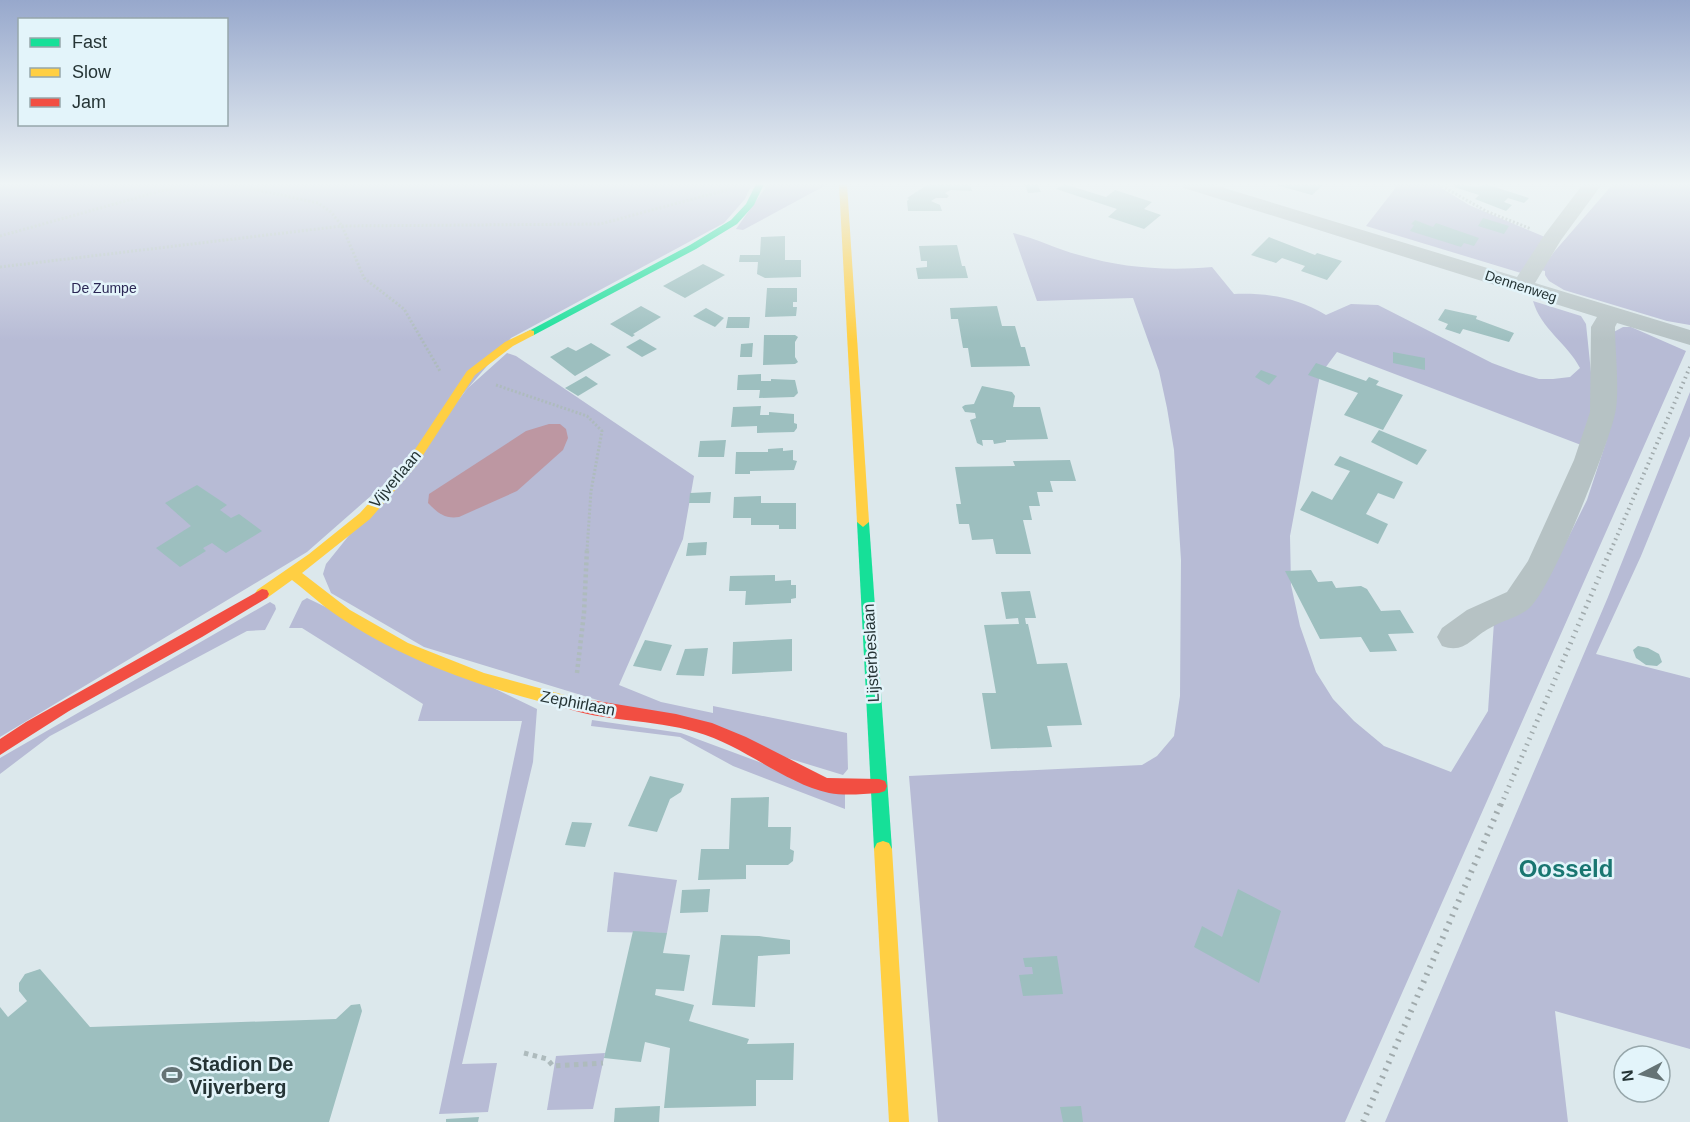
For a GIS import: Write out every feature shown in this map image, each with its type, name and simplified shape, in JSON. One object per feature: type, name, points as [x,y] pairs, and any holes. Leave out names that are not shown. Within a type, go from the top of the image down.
[{"type":"street","name":"Vijverlaan","points":[[0,748],[62,706],[187,639],[294,574],[355,524],[392,488],[429,439],[468,376],[509,344],[709,236]]},
{"type":"street","name":"Lijsterbeslaan","points":[[846,236],[899,1122]]},
{"type":"street","name":"Dennenweg","points":[[1361,236],[1690,338]]},
{"type":"street","points":[[1522,286],[1552,238]]},
{"type":"street","points":[[1454,637],[1478,619],[1518,601],[1541,565],[1588,460],[1603,412],[1603,327],[1611,313]]},
{"type":"street","name":"Zephirlaan","points":[[294,574],[330,604],[387,638],[429,657],[522,691],[571,703],[697,726],[728,736],[820,783],[837,787],[879,786]]},
{"type":"path","points":[[0,267],[242,236]]},
{"type":"path","points":[[346,236],[364,278],[404,309],[448,383],[458,389]]},
{"type":"path","points":[[1548,236],[1552,238]]},
{"type":"path","points":[[468,376],[587,416],[602,431],[590,495],[583,639],[571,703]]},
{"type":"path","points":[[524,1053],[547,1059],[554,1066],[603,1063]]},
{"type":"green space","name":"De Zumpe","points":[[0,236],[699,236],[511,338],[389,480],[307,552],[0,737]]},
{"type":"green space","points":[[1014,236],[1024,236],[1071,253],[1128,266],[1178,269],[1212,267],[1234,294],[1282,297],[1304,304],[1326,315],[1351,304],[1378,305],[1492,363],[1539,379],[1570,377],[1580,368],[1542,320],[1533,301],[1581,316],[1586,324],[1592,382],[1589,448],[1337,352],[1320,375],[1290,536],[1291,585],[1300,626],[1316,672],[1333,699],[1354,721],[1384,746],[1451,772],[1488,711],[1494,622],[1546,582],[1587,500],[1607,439],[1610,334],[1623,327],[1631,327],[1686,351],[1345,1122],[938,1122],[909,776],[1142,765],[1157,756],[1174,736],[1180,696],[1181,560],[1174,450],[1159,371],[1133,298],[1037,301]]},
{"type":"green space","points":[[1400,236],[1545,237],[1521,273]]},
{"type":"green space","points":[[1568,236],[1690,236],[1690,325],[1667,321],[1564,290],[1549,281],[1545,271],[1541,270]]},
{"type":"green space","points":[[507,353],[516,356],[694,476],[683,539],[619,685],[661,702],[713,713],[713,706],[847,733],[848,769],[843,775],[424,647],[331,593],[323,574],[326,564],[468,388]]},
{"type":"green space","points":[[1690,392],[1690,436],[1641,556],[1596,654],[1690,678],[1690,1049],[1555,1011],[1568,1122],[1385,1122],[1608,597]]},
{"type":"green space","points":[[307,598],[537,709],[533,762],[462,1064],[497,1063],[488,1112],[439,1114],[522,721],[418,721],[423,704],[302,628],[289,628],[302,601]]},
{"type":"green space","points":[[270,602],[275,605],[276,609],[265,630],[247,631],[50,736],[0,774],[0,758]]},
{"type":"green space","points":[[592,720],[681,733],[845,794],[845,809],[733,766],[680,737],[591,726]]},
{"type":"green space","points":[[614,872],[677,880],[667,933],[607,932]]},
{"type":"green space","points":[[605,1053],[593,1109],[547,1110],[556,1056]]},
{"type":"shaded area","points":[[549,424],[560,424],[566,429],[568,438],[563,450],[517,491],[459,517],[442,515],[428,503],[429,494],[526,431]]},
{"type":"building","points":[[785,236],[785,260],[801,260],[801,277],[765,278],[757,274],[758,262],[739,262],[740,255],[760,255],[761,237]]},
{"type":"building","points":[[1427,236],[1479,238],[1474,246],[1464,243],[1461,247]]},
{"type":"building","points":[[1269,237],[1315,255],[1317,253],[1342,261],[1327,280],[1301,271],[1305,266],[1282,258],[1276,263],[1251,255]]},
{"type":"building","points":[[957,245],[962,266],[965,266],[968,278],[918,279],[916,268],[927,267],[927,261],[921,261],[919,246]]},
{"type":"building","points":[[703,264],[725,275],[685,298],[663,286]]},
{"type":"building","points":[[767,288],[797,288],[797,302],[793,302],[793,307],[797,307],[796,316],[765,317]]},
{"type":"building","points":[[641,306],[661,317],[633,334],[635,335],[632,337],[610,324]]},
{"type":"building","points":[[997,306],[1002,326],[1015,326],[1021,347],[1025,347],[1030,366],[971,367],[968,348],[963,348],[958,319],[951,319],[950,308]]},
{"type":"building","points":[[706,308],[724,318],[715,327],[693,316]]},
{"type":"building","points":[[1445,309],[1477,316],[1476,319],[1514,333],[1509,342],[1463,329],[1460,334],[1445,329],[1448,324],[1438,320]]},
{"type":"building","points":[[728,317],[750,317],[749,328],[726,328]]},
{"type":"building","points":[[764,335],[795,335],[798,337],[795,342],[795,357],[798,362],[763,365]]},
{"type":"building","points":[[640,339],[657,349],[642,357],[626,347]]},
{"type":"building","points":[[591,343],[611,355],[575,376],[550,357],[568,347],[576,351]]},
{"type":"building","points":[[753,343],[752,357],[740,357],[741,344]]},
{"type":"building","points":[[1393,352],[1425,358],[1425,370],[1393,363]]},
{"type":"building","points":[[1316,363],[1366,381],[1369,377],[1379,381],[1376,385],[1403,395],[1383,430],[1344,415],[1358,393],[1308,375]]},
{"type":"building","points":[[1261,370],[1277,376],[1269,385],[1255,377]]},
{"type":"building","points":[[761,374],[761,381],[795,380],[798,393],[794,397],[759,398],[760,390],[737,390],[738,375]]},
{"type":"building","points":[[586,376],[598,384],[578,396],[565,388]]},
{"type":"building","points":[[982,386],[1012,392],[1015,396],[1013,407],[1040,407],[1048,439],[1006,440],[1006,442],[994,444],[993,440],[982,440],[983,446],[977,443],[970,420],[976,418],[975,413],[965,412],[962,407],[974,404]]},
{"type":"building","points":[[761,406],[760,415],[769,415],[769,412],[794,414],[794,423],[797,424],[797,428],[794,432],[757,433],[757,426],[731,427],[733,407]]},
{"type":"building","points":[[1379,430],[1427,450],[1417,465],[1371,442]]},
{"type":"building","points":[[726,440],[724,457],[698,457],[700,441]]},
{"type":"building","points":[[783,448],[783,451],[793,450],[793,460],[797,461],[794,470],[750,471],[750,474],[735,474],[736,452],[768,452],[768,449]]},
{"type":"building","points":[[1340,456],[1403,482],[1394,499],[1378,493],[1366,514],[1388,524],[1378,544],[1300,510],[1312,491],[1332,500],[1350,471],[1334,465]]},
{"type":"building","points":[[1070,460],[1076,481],[1050,481],[1053,492],[1037,492],[1040,506],[1029,506],[1032,520],[1023,520],[1031,554],[996,554],[993,539],[972,540],[969,524],[959,524],[956,504],[961,504],[955,467],[1015,466],[1013,461]]},
{"type":"building","points":[[197,485],[227,505],[220,510],[231,518],[239,514],[262,531],[226,553],[212,543],[203,548],[206,551],[180,567],[156,548],[191,526],[165,503]]},
{"type":"building","points":[[711,492],[710,503],[689,503],[690,493]]},
{"type":"building","points":[[761,496],[761,503],[796,503],[796,529],[779,529],[779,525],[751,525],[751,518],[733,518],[734,497]]},
{"type":"building","points":[[707,542],[706,555],[686,556],[688,543]]},
{"type":"building","points":[[1311,570],[1318,582],[1332,581],[1336,588],[1361,586],[1367,589],[1381,611],[1400,610],[1414,633],[1388,634],[1397,651],[1370,652],[1361,637],[1320,639],[1285,571]]},
{"type":"building","points":[[775,575],[775,581],[791,580],[791,585],[796,585],[796,598],[791,599],[791,603],[745,605],[746,591],[729,591],[730,576]]},
{"type":"building","points":[[1030,591],[1036,618],[1025,618],[1037,664],[1067,663],[1082,725],[1047,726],[1052,747],[991,749],[982,693],[996,693],[984,625],[1019,624],[1018,618],[1006,619],[1001,592]]},
{"type":"building","points":[[792,639],[792,671],[732,674],[733,642]]},
{"type":"building","points":[[645,640],[672,645],[661,671],[633,666]]},
{"type":"building","points":[[1638,646],[1659,654],[1662,662],[1657,666],[1646,665],[1636,658],[1633,650]]},
{"type":"building","points":[[708,648],[704,676],[676,675],[685,649]]},
{"type":"building","points":[[650,776],[684,784],[681,792],[670,799],[657,832],[628,826]]},
{"type":"building","points":[[769,797],[768,827],[791,827],[790,849],[794,851],[793,861],[788,865],[746,865],[746,879],[698,880],[701,849],[729,849],[731,798]]},
{"type":"building","points":[[572,822],[592,823],[585,847],[565,845]]},
{"type":"building","points":[[710,889],[708,912],[680,913],[682,890]]},
{"type":"building","points":[[1238,889],[1281,911],[1259,983],[1194,947],[1202,926],[1222,937]]},
{"type":"building","points":[[633,931],[667,933],[663,953],[690,955],[684,991],[656,989],[655,995],[694,1005],[689,1021],[749,1039],[747,1044],[794,1043],[793,1080],[756,1080],[756,1106],[664,1108],[670,1048],[645,1042],[641,1062],[604,1058]]},
{"type":"building","points":[[721,935],[790,940],[790,954],[758,956],[755,1007],[712,1005]]},
{"type":"building","points":[[1057,956],[1063,994],[1023,996],[1019,975],[1033,974],[1032,967],[1025,967],[1023,958]]},
{"type":"building","name":"Stadion De Vijverberg","points":[[40,969],[90,1027],[336,1019],[351,1005],[360,1004],[362,1011],[329,1122],[0,1122],[0,1007],[8,1017],[27,1001],[19,991],[19,983],[25,974]]},
{"type":"building","points":[[660,1106],[659,1122],[614,1122],[615,1108]]},
{"type":"building","points":[[1081,1106],[1083,1122],[1063,1122],[1060,1107]]},
{"type":"building","points":[[479,1117],[478,1122],[446,1122],[446,1119]]},
{"type":"railway","points":[[1611,550],[1690,367]]},
{"type":"railway","points":[[1501,805],[1611,549]]},
{"type":"railway","points":[[1363,1122],[1501,803]]},
{"type":"traffic: fast","points":[[530,333],[710,236]]},
{"type":"traffic: fast","points":[[863,522],[883,849]]},
{"type":"traffic: slow","points":[[846,236],[863,522]]},
{"type":"traffic: slow","points":[[262,594],[314,558],[365,516],[412,463],[471,373],[509,344],[530,333]]},
{"type":"traffic: slow","points":[[294,574],[345,614],[403,647],[456,670],[511,688],[567,702]]},
{"type":"traffic: slow","points":[[883,849],[899,1122]]},
{"type":"traffic: jam","points":[[0,748],[64,706],[197,633],[262,594]]},
{"type":"traffic: jam","points":[[567,702],[676,720],[712,730],[806,777],[827,785],[879,786]]},
{"type":"place","name":"Stadion De Vijverberg","points":[[172,1075]]},
{"type":"district","name":"Oosseld","points":[[1566,868]]}]
